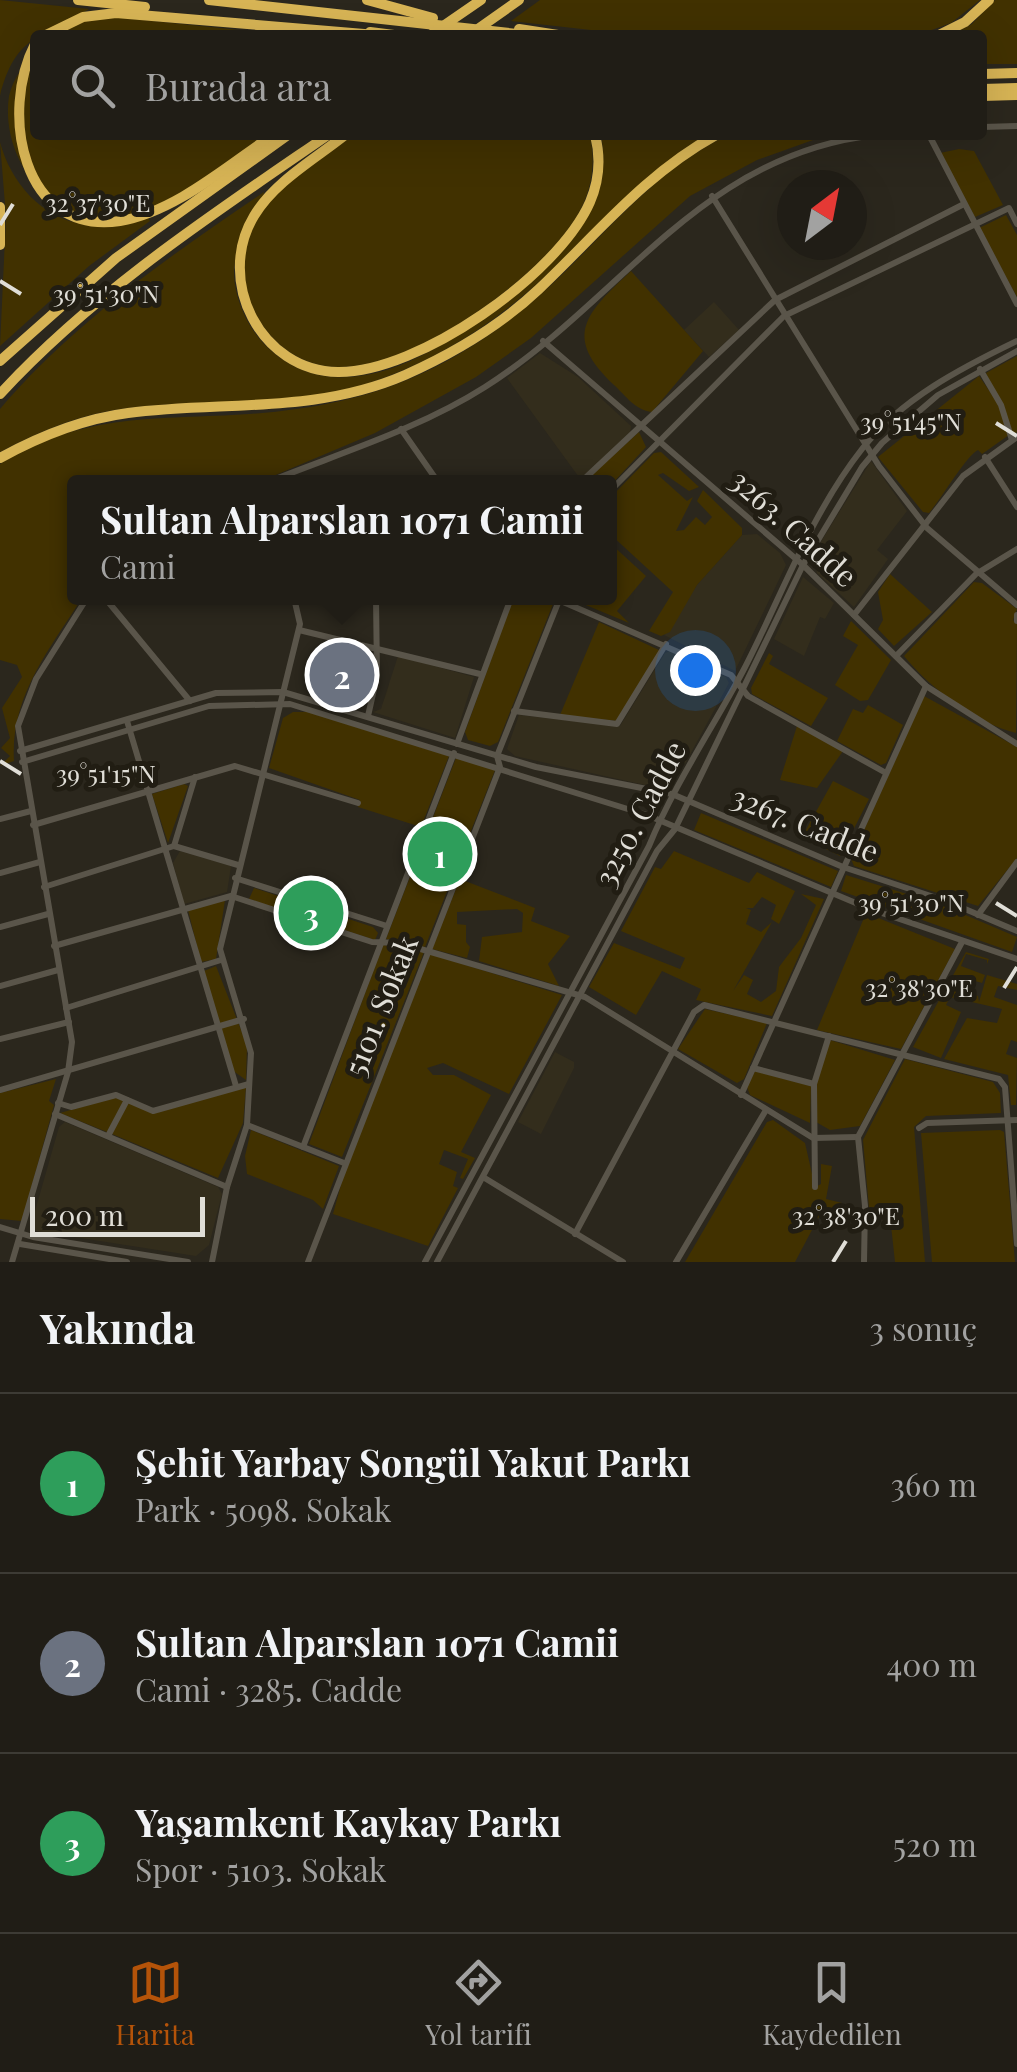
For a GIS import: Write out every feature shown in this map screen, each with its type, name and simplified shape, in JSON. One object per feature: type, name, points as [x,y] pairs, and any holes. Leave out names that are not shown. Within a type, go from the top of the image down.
[{"type":"highway","points":[[78,0],[352,30]]},
{"type":"highway","points":[[209,0],[482,30]]},
{"type":"highway","points":[[368,0],[426,17],[521,30]]},
{"type":"highway","points":[[458,15],[474,0]]},
{"type":"highway","points":[[437,30],[482,0]]},
{"type":"highway","points":[[477,30],[519,0]]},
{"type":"highway","points":[[949,30],[965,22],[988,0]]},
{"type":"highway","points":[[57,30],[82,18],[116,13],[347,30]]},
{"type":"highway","points":[[8,82],[30,51]]},
{"type":"highway","points":[[987,74],[1017,73]]},
{"type":"highway","points":[[987,93],[1017,92]]},
{"type":"highway","points":[[13,166],[28,187],[56,210],[84,219],[122,221],[153,211],[265,140]]},
{"type":"highway","points":[[0,361],[116,258],[281,140]]},
{"type":"highway","points":[[0,394],[61,332],[133,272],[321,140]]},
{"type":"highway","points":[[339,140],[282,185],[256,212],[246,230],[239,270],[245,303],[261,333],[288,358],[329,372],[359,372],[396,360],[454,332],[514,289],[568,235],[586,209],[598,173],[595,140]]},
{"type":"highway","points":[[0,458],[49,434],[100,418],[306,403],[371,387],[437,360],[513,312],[640,188],[709,140]]},
{"type":"highway","points":[[0,207],[0,246]]},
{"type":"street","points":[[987,126],[1017,126]]},
{"type":"street","points":[[285,475],[400,429],[487,386],[712,196],[757,170],[812,147],[849,140]]},
{"type":"street","points":[[932,140],[1017,304]]},
{"type":"street","points":[[712,196],[864,446],[923,523],[976,574],[1017,605]]},
{"type":"street","points":[[589,475],[775,300],[964,204]]},
{"type":"street","points":[[617,483],[784,316],[1009,208],[1017,224]]},
{"type":"street","name":"3263. Cadde","points":[[543,340],[796,558],[926,686],[1016,740]]},
{"type":"street","name":"3250. Cadde","points":[[426,1262],[672,794],[737,682],[796,558],[864,446],[949,375],[1017,341]]},
{"type":"street","name":"3250. Cadde","points":[[437,1262],[657,851],[675,829],[803,565],[871,455],[926,404],[980,369],[1017,351]]},
{"type":"street","points":[[854,614],[923,523],[985,456],[1014,438],[980,369]]},
{"type":"street","points":[[400,429],[432,475]]},
{"type":"street","points":[[985,456],[1017,507]]},
{"type":"street","points":[[896,656],[976,574],[1017,549]]},
{"type":"street","points":[[12,1262],[68,1072],[72,1042],[20,751],[21,709],[83,605]]},
{"type":"street","points":[[111,605],[190,701]]},
{"type":"street","points":[[212,1262],[227,1187],[246,1125],[249,1084],[250,1044],[222,960],[238,865],[299,630],[295,605]]},
{"type":"street","points":[[368,716],[374,695],[376,605]]},
{"type":"street","points":[[457,744],[508,605]]},
{"type":"street","points":[[500,767],[497,756],[556,605]]},
{"type":"street","points":[[572,605],[666,644],[737,682],[743,690],[886,773]]},
{"type":"street","points":[[299,630],[480,674]]},
{"type":"street","points":[[514,711],[617,724],[666,644]]},
{"type":"street","points":[[741,1095],[926,686]]},
{"type":"street","name":"3267. Cadde","points":[[20,751],[226,692],[283,692],[497,756],[672,794],[844,867],[1017,931]]},
{"type":"street","name":"3267. Cadde","points":[[22,762],[218,704],[280,703],[500,767],[659,820],[832,894],[1017,958]]},
{"type":"street","points":[[127,720],[170,848],[236,1086]]},
{"type":"street","points":[[303,1147],[454,753]]},
{"type":"street","points":[[33,825],[234,766],[358,803]]},
{"type":"street","name":"5101. Sokak","points":[[308,1262],[500,767]]},
{"type":"street","points":[[170,848],[195,776]]},
{"type":"street","points":[[0,820],[31,811]]},
{"type":"street","points":[[44,887],[170,848],[238,865]]},
{"type":"street","points":[[0,873],[40,862]]},
{"type":"street","points":[[978,914],[1017,862]]},
{"type":"street","points":[[235,878],[387,926]]},
{"type":"street","points":[[54,946],[231,896],[381,942],[428,951],[579,995],[813,1138],[858,1138]]},
{"type":"street","points":[[0,927],[48,914]]},
{"type":"street","points":[[864,1262],[865,1206],[858,1138],[962,942]]},
{"type":"street","points":[[66,1008],[222,960]]},
{"type":"street","points":[[0,986],[58,970]]},
{"type":"street","points":[[575,1234],[694,1012],[704,1005],[997,1078],[1004,1085],[1017,1244]]},
{"type":"street","points":[[0,1090],[244,1019]]},
{"type":"street","points":[[0,1039],[68,1022]]},
{"type":"street","points":[[815,1187],[814,1084],[829,1036]]},
{"type":"street","points":[[753,1068],[814,1084]]},
{"type":"street","points":[[58,1104],[71,1107],[116,1095],[152,1112],[249,1084]]},
{"type":"street","points":[[108,1136],[127,1100]]},
{"type":"street","points":[[676,1262],[766,1110]]},
{"type":"street","points":[[1006,1110],[1017,1110]]},
{"type":"street","points":[[55,1114],[227,1187]]},
{"type":"street","points":[[919,1128],[927,1124],[1017,1120]]},
{"type":"street","points":[[246,1125],[344,1164]]},
{"type":"street","points":[[474,1171],[623,1262]]},
{"type":"street","points":[[0,1227],[188,1262]]},
{"type":"street","points":[[20,1244],[127,1262]]},
{"type":"shaded area","points":[[0,0],[89,9],[51,30],[30,30],[30,43],[15,59],[0,96]]},
{"type":"shaded area","points":[[540,0],[980,0],[951,23],[932,30],[591,30],[511,21]]},
{"type":"shaded area","points":[[995,0],[1017,0],[1017,64],[987,64],[987,30],[961,30]]},
{"type":"shaded area","points":[[114,17],[240,30],[64,30],[89,19]]},
{"type":"shaded area","points":[[30,57],[30,140],[260,140],[194,185],[154,206],[113,217],[90,216],[50,198],[21,163],[8,119],[9,96]]},
{"type":"shaded area","points":[[344,140],[591,140],[593,156],[586,197],[577,216],[559,241],[504,292],[437,337],[402,353],[368,364],[338,367],[313,363],[290,352],[272,337],[248,294],[246,246],[255,222],[274,196]]},
{"type":"shaded area","points":[[601,140],[698,140],[639,185],[523,296],[487,324],[428,358],[386,377],[319,395],[99,413],[55,426],[0,452],[0,409],[28,378],[124,292],[264,192],[235,262],[237,293],[252,329],[264,344],[296,367],[331,377],[367,375],[404,364],[439,346],[504,300],[582,224],[595,202],[603,161]]},
{"type":"shaded area","points":[[719,140],[813,140],[757,160],[690,196],[531,338],[476,377],[375,433],[276,475],[67,475],[67,605],[78,605],[25,695],[14,738],[14,761],[0,766],[10,756],[1,748],[10,738],[2,708],[22,677],[17,665],[0,660],[0,464],[31,447],[91,427],[317,406],[361,396],[425,372],[475,344],[521,311],[633,203]]},
{"type":"shaded area","points":[[0,142],[20,184],[55,215],[85,224],[147,216],[150,221],[89,266],[0,346],[6,217]]},
{"type":"shaded area","points":[[974,151],[1003,205],[975,217],[940,153]]},
{"type":"shaded area","points":[[1006,215],[1017,235],[1017,297],[979,228]]},
{"type":"shaded area","points":[[631,271],[703,351],[652,412],[631,402],[598,368],[585,338],[592,313]]},
{"type":"shaded area","points":[[714,302],[739,330],[709,357],[684,330]]},
{"type":"shaded area","points":[[540,353],[578,377],[631,426],[630,434],[586,475],[577,475],[507,378]]},
{"type":"shaded area","points":[[1017,356],[1017,432],[1013,435],[986,373]]},
{"type":"shaded area","points":[[979,376],[999,405],[1009,435],[982,454],[978,450],[973,454],[929,513],[923,512],[878,457]]},
{"type":"shaded area","points":[[639,432],[646,447],[617,478],[617,475],[592,475]]},
{"type":"shaded area","points":[[661,452],[699,487],[689,491],[663,473],[658,475],[687,501],[693,497],[676,531],[684,530],[696,517],[705,525],[712,517],[697,501],[703,490],[742,528],[742,535],[697,585],[670,632],[661,636],[649,631],[673,592],[617,540],[617,491],[654,453]]},
{"type":"shaded area","points":[[871,461],[907,511],[877,550],[888,559],[854,607],[817,573],[815,562],[817,548]]},
{"type":"shaded area","points":[[757,534],[780,553],[786,565],[735,671],[664,635],[697,585],[742,535]]},
{"type":"shaded area","points":[[617,549],[646,576],[617,611],[629,623],[586,605],[617,605]]},
{"type":"shaded area","points":[[890,574],[932,612],[894,646],[878,629],[883,620],[878,592]]},
{"type":"shaded area","points":[[803,577],[834,603],[825,619],[820,617],[804,656],[774,639]]},
{"type":"shaded area","points":[[974,582],[982,583],[1017,609],[1013,620],[1017,624],[1016,733],[955,703],[904,656]]},
{"type":"shaded area","points":[[510,605],[553,605],[498,742],[490,746],[468,740],[465,732]]},
{"type":"shaded area","points":[[851,621],[891,660],[868,700],[860,701],[835,685],[858,645],[843,636]]},
{"type":"shaded area","points":[[599,622],[659,650],[618,721],[560,715]]},
{"type":"shaded area","points":[[670,651],[726,677],[729,683],[686,762],[673,776],[645,785],[515,756],[507,749],[519,715],[620,726],[665,653]]},
{"type":"shaded area","points":[[769,653],[773,656],[769,664],[828,698],[811,726],[752,694],[751,688]]},
{"type":"shaded area","points":[[398,656],[474,677],[455,738],[373,712],[381,709]]},
{"type":"shaded area","points":[[924,696],[1017,747],[1017,858],[978,906],[854,866],[851,859]]},
{"type":"shaded area","points":[[868,705],[903,725],[886,763],[881,765],[837,741],[853,709],[863,713]]},
{"type":"shaded area","points":[[293,712],[308,712],[449,756],[421,827],[358,807],[360,800],[269,768],[283,718]]},
{"type":"shaded area","points":[[797,726],[843,751],[817,788],[780,780]]},
{"type":"shaded area","points":[[456,758],[495,770],[425,947],[386,939]]},
{"type":"shaded area","points":[[833,781],[869,799],[840,856],[802,837]]},
{"type":"shaded area","points":[[188,786],[168,843],[152,794]]},
{"type":"shaded area","points":[[701,813],[838,871],[831,887],[694,830]]},
{"type":"shaded area","points":[[180,851],[231,866],[227,892],[184,904],[173,863]]},
{"type":"shaded area","points":[[674,851],[749,883],[757,872],[795,891],[779,924],[771,919],[776,905],[762,897],[753,908],[746,908],[751,910],[746,924],[761,932],[772,922],[733,991],[744,975],[753,980],[747,994],[761,1002],[776,991],[779,967],[801,938],[816,905],[801,894],[824,899],[772,1016],[696,1000],[701,989],[662,971],[636,1015],[589,987],[614,943],[680,969],[685,958],[621,931],[655,867],[661,869]]},
{"type":"shaded area","points":[[846,875],[942,905],[1017,937],[1012,952],[841,891]]},
{"type":"shaded area","points":[[460,879],[535,908],[531,921],[570,936],[548,964],[559,986],[479,961],[482,937],[522,932],[523,913],[517,909],[457,912],[457,924],[466,925],[466,942],[470,947],[467,958],[432,949]]},
{"type":"shaded area","points":[[254,888],[373,927],[378,933],[375,940],[249,899]]},
{"type":"shaded area","points":[[225,900],[216,959],[201,962],[188,910]]},
{"type":"shaded area","points":[[866,913],[955,949],[901,1049],[817,1030]]},
{"type":"shaded area","points":[[383,945],[424,952],[342,1157],[309,1144]]},
{"type":"shaded area","points":[[966,952],[989,959],[987,964],[987,960],[966,954],[961,966],[985,975],[982,983],[959,976],[955,988],[978,996],[979,1002],[987,975],[1017,984],[1017,990],[998,986],[994,997],[1017,1005],[1017,1042],[1011,1040],[1006,1054],[1017,1058],[1016,1105],[1011,1105],[1008,1075],[944,1059],[967,1018],[997,1023],[1002,1009],[950,997],[946,1005],[961,1012],[941,1058],[913,1047]]},
{"type":"shaded area","points":[[430,954],[562,995],[509,1094],[443,1063],[427,1068],[433,1075],[454,1075],[491,1095],[461,1152],[475,1158],[463,1179],[460,1178],[468,1159],[444,1150],[439,1164],[457,1172],[453,1186],[458,1188],[428,1246],[333,1214],[348,1159]]},
{"type":"shaded area","points":[[216,966],[247,1045],[246,1080],[232,1070],[204,971]]},
{"type":"shaded area","points":[[705,1009],[767,1023],[744,1079],[737,1083],[678,1049]]},
{"type":"shaded area","points":[[830,1040],[895,1060],[860,1126],[830,1130],[816,1122],[817,1082]]},
{"type":"shaded area","points":[[555,1052],[574,1062],[574,1068],[541,1134],[518,1122]]},
{"type":"shaded area","points":[[905,1059],[993,1082],[1000,1093],[1001,1113],[926,1116],[914,1127],[925,1262],[895,1262],[889,1207],[869,1208],[863,1140]]},
{"type":"shaded area","points":[[755,1071],[811,1086],[810,1123],[750,1095],[747,1087]]},
{"type":"shaded area","points":[[56,1079],[49,1101],[54,1105],[22,1221],[0,1219],[0,1093]]},
{"type":"shaded area","points":[[246,1087],[243,1123],[218,1178],[112,1134],[128,1103],[154,1113]]},
{"type":"shaded area","points":[[116,1097],[124,1100],[107,1132],[60,1113]]},
{"type":"shaded area","points":[[773,1120],[805,1143],[815,1187],[821,1184],[821,1164],[832,1166],[826,1199],[842,1203],[841,1210],[822,1211],[795,1262],[685,1262],[767,1122]]},
{"type":"shaded area","points":[[65,1122],[218,1187],[222,1194],[209,1245],[196,1256],[36,1231],[31,1225],[59,1127]]},
{"type":"shaded area","points":[[251,1130],[339,1166],[323,1209],[313,1200],[247,1174],[245,1156]]},
{"type":"shaded area","points":[[1004,1132],[1015,1262],[932,1262],[921,1133]]},
{"type":"place","name":"Sultan Alparslan 1071 Camii","points":[[342,675]]},
{"type":"place","name":"Şehit Yarbay Songül Yakut Parkı","points":[[440,854]]},
{"type":"place","name":"Yaşamkent Kaykay Parkı","points":[[311,913]]}]
